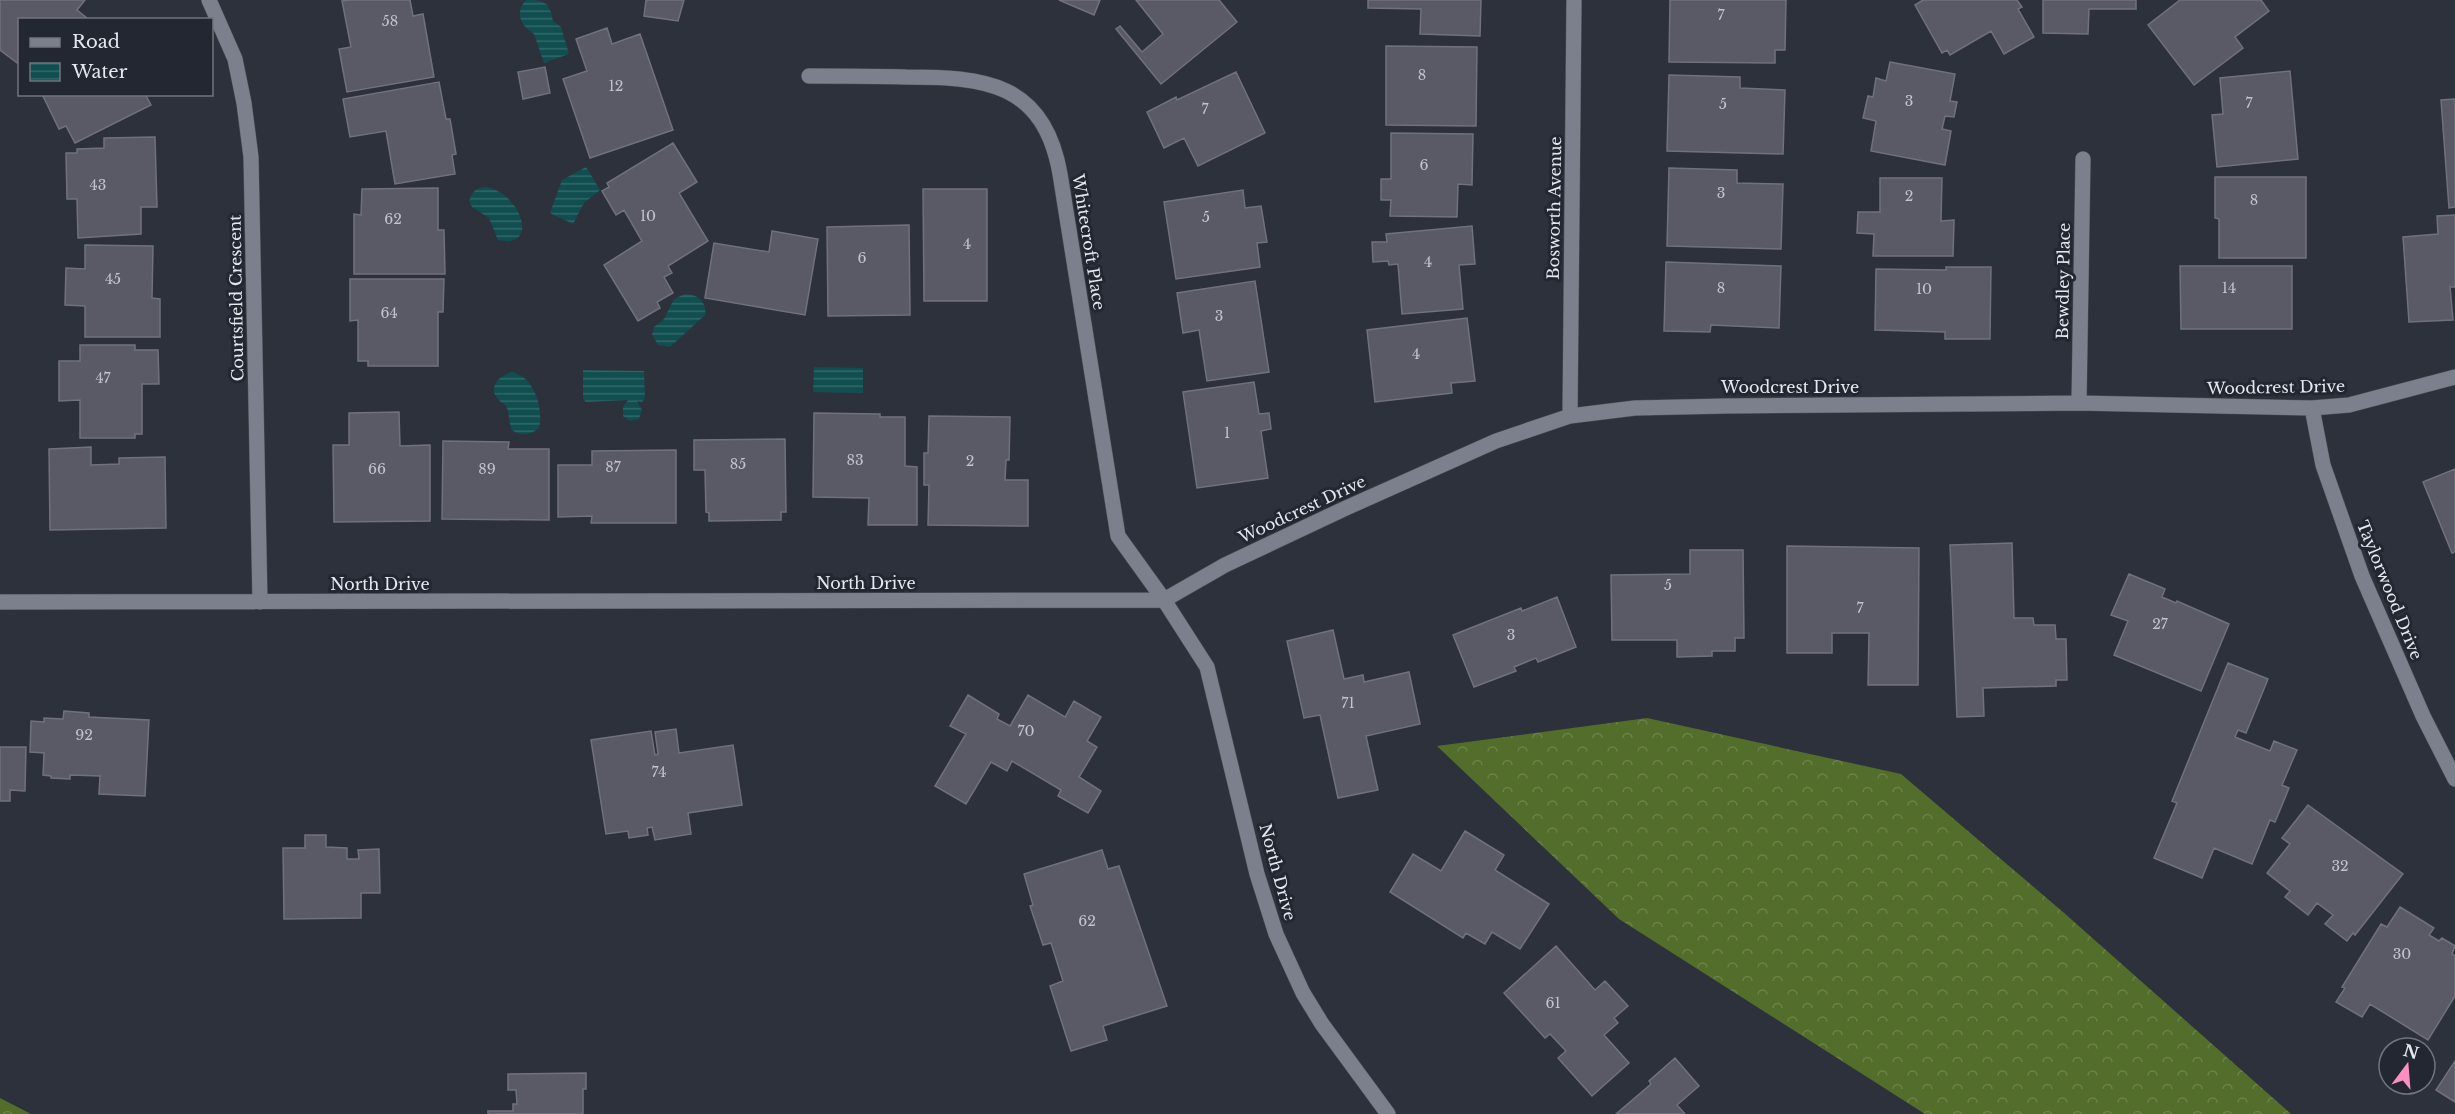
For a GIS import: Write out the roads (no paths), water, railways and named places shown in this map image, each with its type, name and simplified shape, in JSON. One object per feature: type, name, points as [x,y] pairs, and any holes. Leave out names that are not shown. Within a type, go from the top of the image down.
[{"type":"street","name":"Courtsfield Crescent","points":[[209,0],[235,59],[251,157],[261,602]]},
{"type":"street","name":"Bosworth Avenue","points":[[1570,416],[1574,0]]},
{"type":"street","name":"Whitecroft Place","points":[[809,76],[951,77],[987,82],[1019,99],[1045,126],[1051,137],[1058,162],[1118,536],[1164,600]]},
{"type":"street","name":"Bewdley Place","points":[[2079,403],[2083,159]]},
{"type":"street","name":"Woodcrest Drive","points":[[1164,600],[1225,565],[1346,508],[1496,441],[1570,416],[1635,408],[1692,406],[2079,403],[2312,408],[2349,405],[2455,377]]},
{"type":"street","name":"Taylorwood Drive","points":[[2312,408],[2323,465],[2362,576],[2423,716],[2455,779]]},
{"type":"street","name":"North Drive","points":[[0,602],[1164,600],[1207,667],[1257,874],[1276,934],[1303,993],[1322,1024],[1388,1114]]},
{"type":"water","points":[[526,0],[542,2],[548,6],[553,21],[561,27],[569,54],[544,63],[534,34],[521,19],[520,10]]},
{"type":"water","points":[[586,167],[600,190],[584,203],[573,224],[550,213],[562,180]]},
{"type":"water","points":[[486,187],[499,192],[517,209],[522,229],[519,237],[511,241],[498,240],[489,218],[472,207],[469,201],[473,192]]},
{"type":"water","points":[[685,294],[694,295],[701,300],[705,306],[705,315],[670,347],[658,345],[652,334],[654,327],[664,319],[674,299]]},
{"type":"water","points":[[814,367],[863,368],[863,393],[813,392]]},
{"type":"water","points":[[583,370],[644,371],[645,398],[642,402],[637,401],[642,410],[639,419],[630,421],[623,416],[623,407],[628,400],[586,402],[583,399]]},
{"type":"water","points":[[512,372],[526,380],[536,394],[540,412],[539,428],[529,434],[519,434],[512,430],[506,406],[495,395],[496,383],[503,376]]}]
